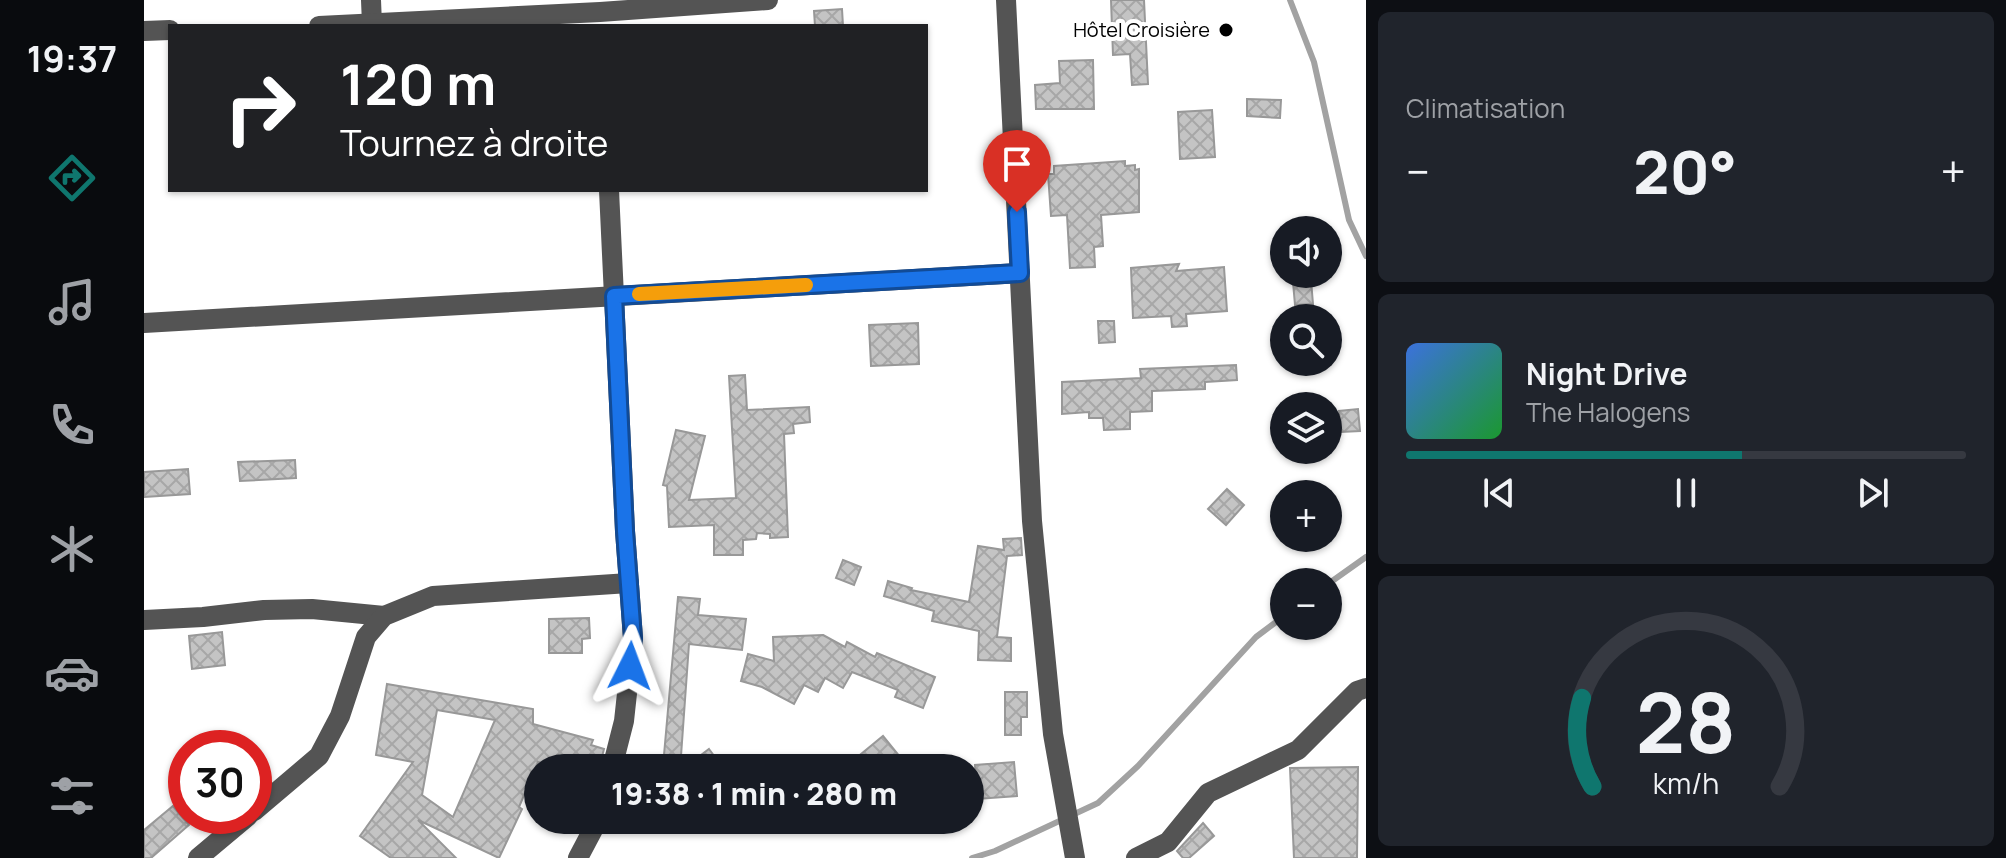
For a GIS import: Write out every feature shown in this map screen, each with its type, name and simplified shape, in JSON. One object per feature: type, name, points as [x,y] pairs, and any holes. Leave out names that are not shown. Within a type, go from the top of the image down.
[{"type":"street","points":[[371,0],[372,24],[600,13],[768,0]]},
{"type":"street","points":[[1006,0],[1037,567],[1053,734],[1075,858]]},
{"type":"street","points":[[144,31],[168,30]]},
{"type":"street","points":[[609,192],[633,638],[624,721],[616,754]]},
{"type":"street","points":[[144,323],[1020,273]]},
{"type":"street","points":[[272,796],[319,756],[340,716],[366,637],[384,616],[433,596],[629,583]]},
{"type":"street","points":[[144,620],[276,609],[384,616]]},
{"type":"street","points":[[1136,858],[1168,842],[1208,793],[1298,750],[1357,691],[1366,688]]},
{"type":"street","points":[[198,858],[227,834]]},
{"type":"street","points":[[578,858],[591,834]]},
{"type":"building","points":[[1111,0],[1144,0],[1148,84],[1132,85],[1130,54],[1113,55]]},
{"type":"building","points":[[842,9],[843,24],[815,24],[814,11]]},
{"type":"building","points":[[1093,60],[1094,109],[1036,109],[1035,85],[1060,83],[1059,61]]},
{"type":"building","points":[[1247,99],[1281,100],[1280,118],[1247,116]]},
{"type":"building","points":[[1212,110],[1215,157],[1180,159],[1178,112]]},
{"type":"building","points":[[1125,161],[1125,166],[1135,165],[1135,170],[1139,169],[1139,212],[1101,215],[1103,246],[1094,247],[1095,267],[1070,268],[1067,215],[1051,216],[1048,174],[1054,174],[1054,166]]},
{"type":"building","points":[[1179,264],[1176,271],[1224,267],[1227,311],[1186,314],[1187,326],[1172,327],[1171,316],[1133,318],[1131,268]]},
{"type":"building","points":[[1294,288],[1312,288],[1313,304],[1295,304]]},
{"type":"building","points":[[1098,321],[1114,321],[1115,342],[1099,343]]},
{"type":"building","points":[[918,323],[919,364],[871,366],[869,325]]},
{"type":"building","points":[[1236,365],[1237,380],[1205,382],[1205,389],[1152,391],[1152,411],[1130,412],[1130,429],[1104,430],[1103,418],[1089,418],[1089,412],[1062,414],[1062,382],[1141,378],[1140,369]]},
{"type":"building","points":[[745,375],[747,410],[809,407],[810,422],[793,424],[794,433],[784,434],[788,537],[770,538],[770,534],[757,533],[756,539],[743,540],[743,555],[714,555],[714,525],[669,527],[667,486],[663,485],[676,430],[705,436],[689,500],[736,498],[729,376]]},
{"type":"building","points":[[1358,409],[1360,431],[1342,432],[1342,411]]},
{"type":"building","points":[[295,460],[296,478],[240,481],[238,462]]},
{"type":"building","points":[[188,469],[190,494],[144,497],[144,472]]},
{"type":"building","points":[[1227,489],[1244,505],[1226,525],[1208,509]]},
{"type":"building","points":[[1021,538],[1022,555],[1007,556],[997,637],[1011,638],[1011,661],[978,660],[979,631],[932,621],[934,611],[884,596],[888,581],[911,590],[969,602],[978,546],[1004,550],[1003,539]]},
{"type":"building","points":[[843,560],[861,567],[854,585],[836,578]]},
{"type":"building","points":[[678,597],[700,599],[698,615],[746,619],[742,650],[689,644],[681,754],[664,754]]},
{"type":"building","points":[[589,618],[590,638],[582,639],[582,653],[549,653],[549,619]]},
{"type":"building","points":[[222,632],[225,665],[192,669],[189,636]]},
{"type":"building","points":[[823,635],[845,647],[847,642],[875,657],[877,653],[935,677],[923,708],[895,697],[898,690],[852,672],[843,688],[825,678],[818,692],[804,685],[794,704],[762,687],[741,681],[748,654],[774,661],[773,637]]},
{"type":"building","points":[[387,684],[533,709],[533,724],[593,740],[591,745],[604,749],[603,754],[524,754],[524,795],[519,807],[522,809],[499,858],[418,820],[456,858],[391,858],[360,836],[413,762],[376,755]],"holes":[[[437,710],[495,720],[453,817],[422,795]]]},
{"type":"building","points":[[1005,692],[1027,692],[1027,717],[1021,717],[1021,735],[1005,735]]},
{"type":"building","points":[[883,736],[898,754],[861,754]]},
{"type":"building","points":[[1014,762],[1017,796],[984,798],[984,764]]},
{"type":"building","points":[[1358,767],[1357,858],[1294,858],[1290,768]]},
{"type":"building","points":[[168,810],[168,834],[179,834],[151,858],[144,858],[144,830]]},
{"type":"building","points":[[1203,823],[1214,836],[1189,858],[1183,858],[1177,851]]},
{"type":"waterway","points":[[1290,0],[1314,62],[1349,220],[1366,256]]},
{"type":"waterway","points":[[1342,574],[1366,557]]},
{"type":"waterway","points":[[972,858],[995,851],[1098,803],[1138,766],[1256,637],[1270,626]]},
{"type":"slow traffic","points":[[639,294],[806,285]]},
{"type":"place","name":"Hôtel Croisière","points":[[1226,30]]},
{"type":"route","points":[[630,666],[633,638],[614,296],[1020,273],[1017,212]]}]
